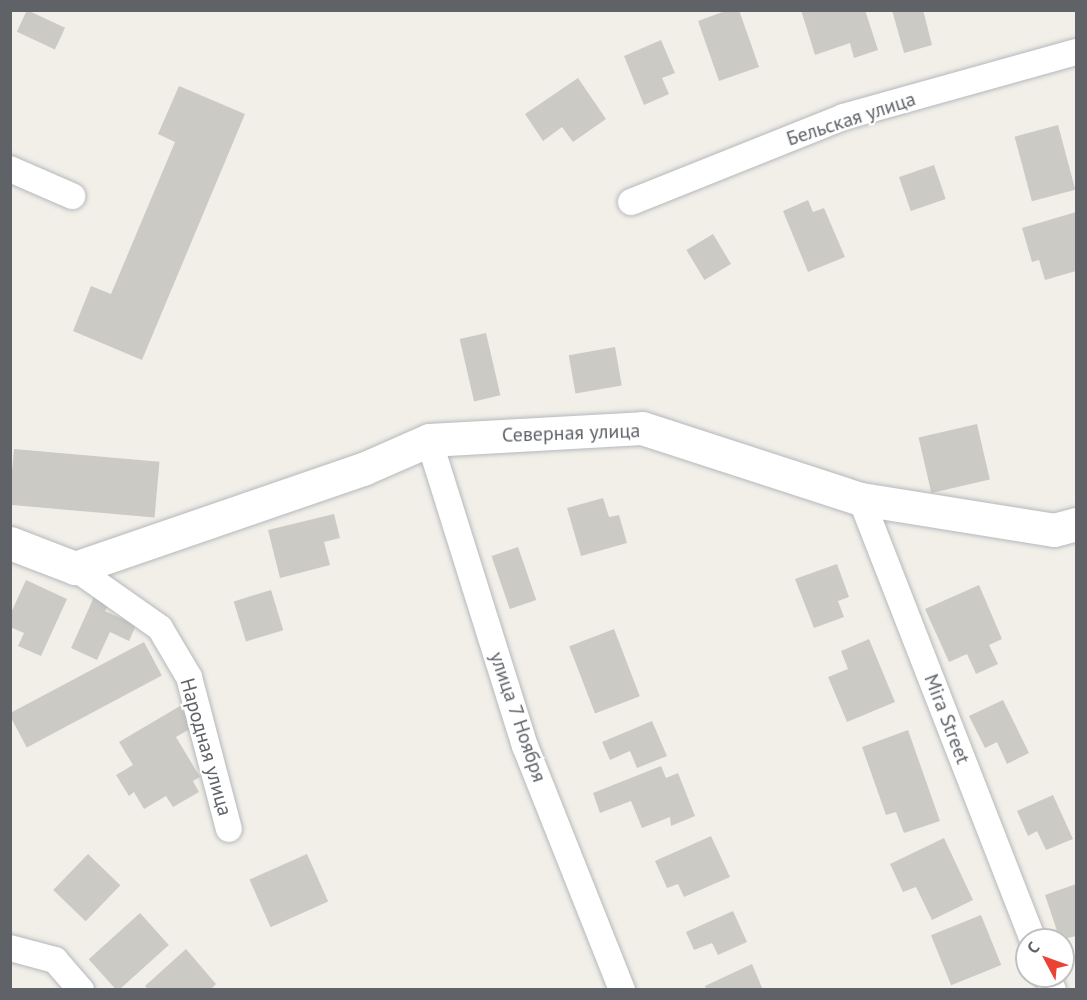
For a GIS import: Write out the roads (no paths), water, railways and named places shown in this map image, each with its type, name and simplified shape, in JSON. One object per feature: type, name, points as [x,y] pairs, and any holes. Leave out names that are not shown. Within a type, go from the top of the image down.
[{"type":"street","name":"Бельская улица","points":[[631,202],[843,117],[1077,52]]},
{"type":"street","points":[[10,169],[72,195]]},
{"type":"street","name":"Северная улица","points":[[75,568],[363,469],[429,440],[642,428],[861,499],[1054,530],[1077,525]]},
{"type":"street","name":"улица 7 Ноября","points":[[429,440],[525,746],[622,990]]},
{"type":"street","name":"Mira Street","points":[[861,499],[1028,928]]},
{"type":"street","name":"Народная улица","points":[[10,543],[75,568],[160,628],[189,677],[229,829]]},
{"type":"street","points":[[10,948],[55,960],[81,990]]}]
